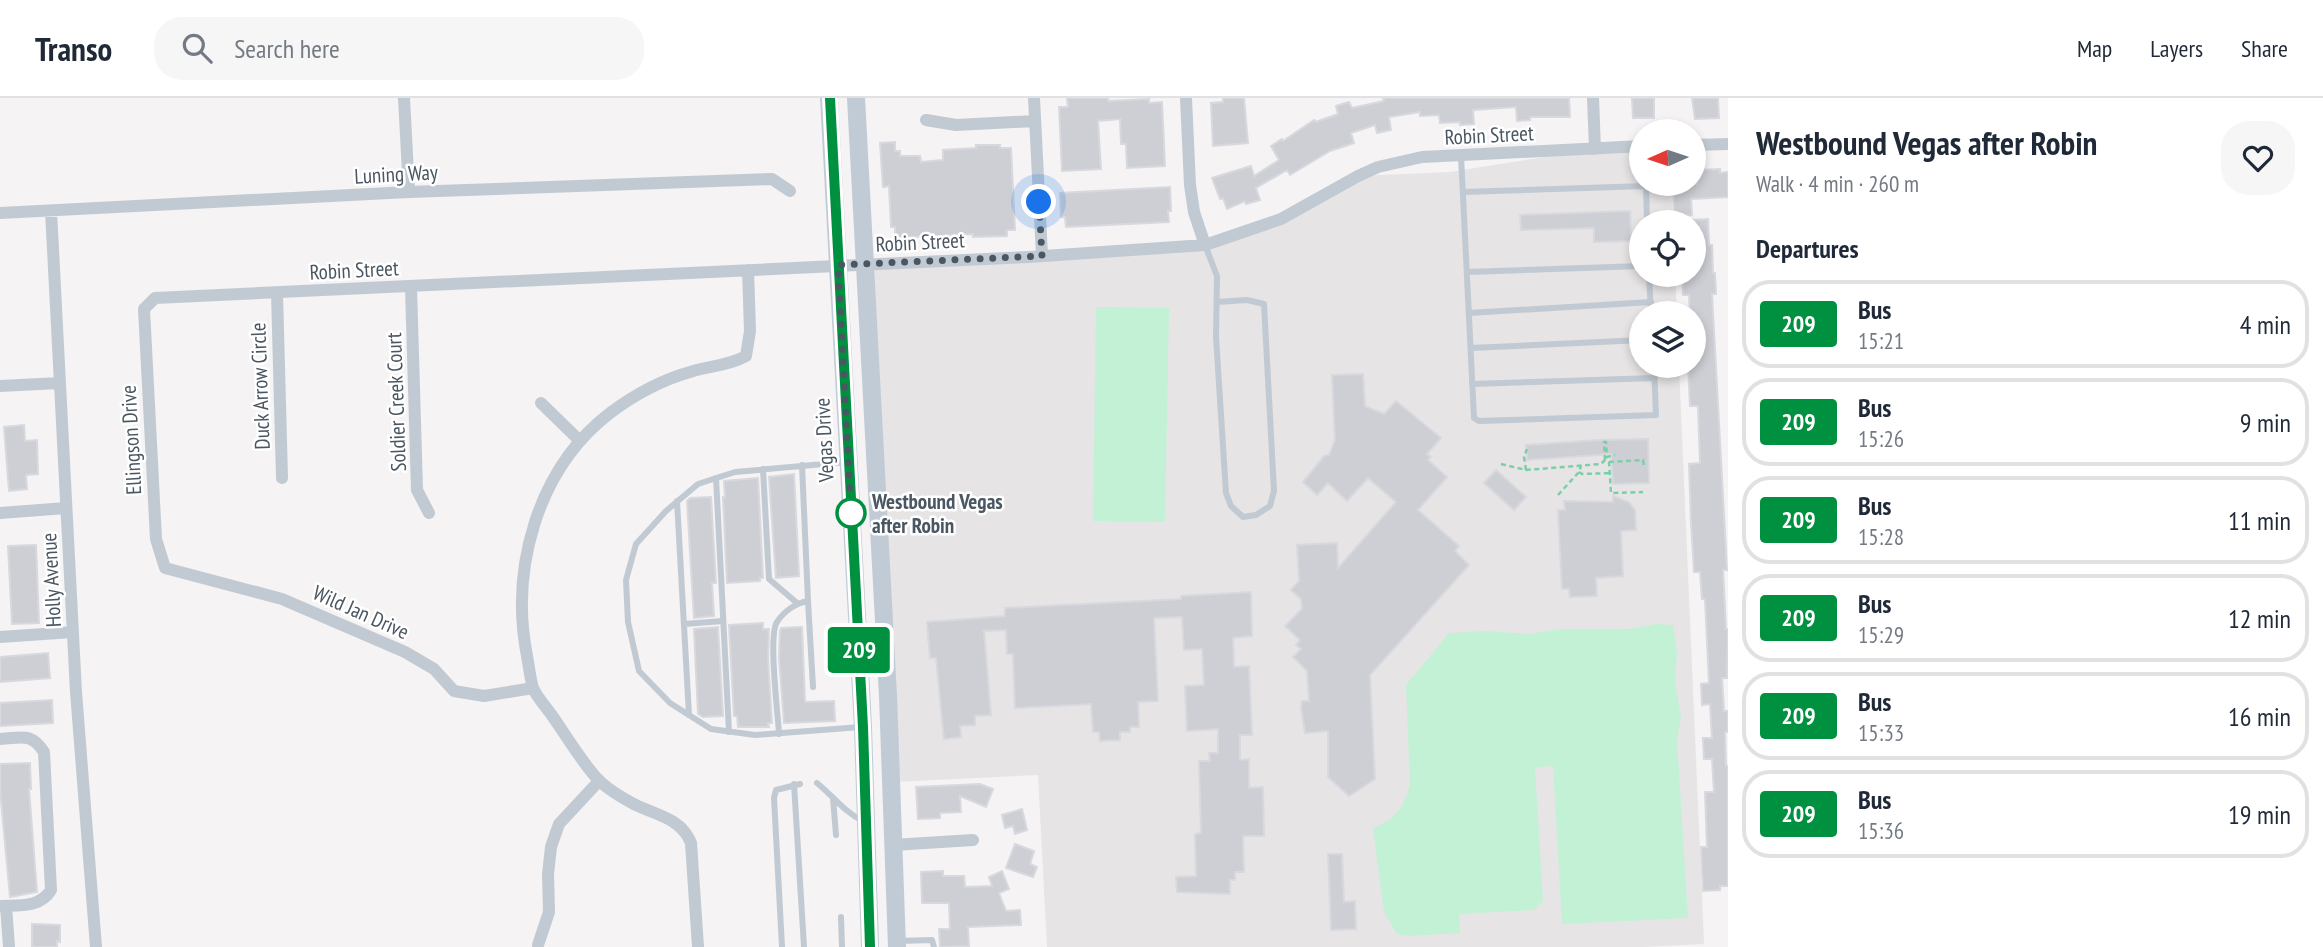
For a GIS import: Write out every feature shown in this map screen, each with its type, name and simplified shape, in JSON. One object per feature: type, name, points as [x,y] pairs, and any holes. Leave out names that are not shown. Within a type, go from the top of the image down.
[{"type":"main road","name":"Vegas Drive","points":[[830,98],[863,727],[870,947]]},
{"type":"main road","points":[[856,98],[882,584],[897,944]]},
{"type":"main road","points":[[855,586],[882,584]]},
{"type":"street","points":[[404,98],[408,192]]},
{"type":"street","points":[[1034,98],[1042,256]]},
{"type":"street","points":[[1186,98],[1190,185],[1194,212],[1205,245]]},
{"type":"street","points":[[1593,98],[1595,149]]},
{"type":"street","points":[[926,120],[956,125],[1035,121]]},
{"type":"street","points":[[1706,145],[1728,144]]},
{"type":"street","name":"Robin Street","points":[[144,309],[155,298],[1042,256],[1205,245],[1241,235],[1281,219],[1378,167],[1422,158],[1629,147]]},
{"type":"street","name":"Luning Way","points":[[0,213],[408,192],[772,179],[790,191]]},
{"type":"street","name":"Holly Avenue","points":[[51,211],[73,632],[96,947]]},
{"type":"street","points":[[698,947],[691,842],[687,833],[678,823],[631,803],[599,781],[533,688],[523,636],[522,575],[531,530],[554,478],[580,441],[610,413],[648,389],[692,371],[732,363],[746,356],[750,331],[748,270]]},
{"type":"street","name":"Soldier Creek Court","points":[[411,287],[417,490],[429,513]]},
{"type":"street","name":"Duck Arrow Circle","points":[[277,293],[282,478]]},
{"type":"street","name":"Ellingson Drive","points":[[144,309],[156,539],[165,568]]},
{"type":"street","points":[[0,386],[59,383]]},
{"type":"street","points":[[541,403],[580,441]]},
{"type":"street","points":[[0,513],[66,508]]},
{"type":"street","name":"Wild Jan Drive","points":[[165,568],[282,599],[405,652],[434,669],[454,691],[484,696],[533,688]]},
{"type":"street","points":[[0,637],[73,632]]},
{"type":"street","points":[[0,740],[31,737],[44,752],[51,890],[46,898],[36,904],[3,906],[9,947]]},
{"type":"street","points":[[538,945],[549,912],[548,874],[551,847],[559,824],[599,781]]},
{"type":"street","points":[[894,845],[973,841]]},
{"type":"lane","points":[[1461,156],[1472,384],[1476,421],[1656,415],[1655,378],[1472,384]]},
{"type":"lane","points":[[1463,192],[1629,186]]},
{"type":"lane","points":[[1205,245],[1217,275],[1216,337],[1226,493],[1231,506],[1242,517],[1256,515],[1270,506],[1274,491],[1264,304],[1247,300],[1217,302]]},
{"type":"lane","points":[[1467,272],[1629,266]]},
{"type":"lane","points":[[1469,313],[1629,303]]},
{"type":"lane","points":[[1471,348],[1629,341]]},
{"type":"lane","points":[[848,462],[735,472],[698,484],[677,501],[636,544],[626,580],[628,622],[639,671],[670,703],[711,729],[755,736],[796,730],[863,727]]},
{"type":"lane","points":[[802,465],[813,687]]},
{"type":"lane","points":[[764,469],[769,579],[797,603]]},
{"type":"lane","points":[[716,478],[729,732]]},
{"type":"lane","points":[[677,501],[689,715]]},
{"type":"lane","points":[[779,734],[773,640],[775,623],[797,603],[808,601]]},
{"type":"lane","points":[[684,624],[723,621]]},
{"type":"lane","points":[[817,783],[833,796],[848,814],[864,821]]},
{"type":"lane","points":[[782,947],[774,797],[776,790],[797,784],[804,947]]},
{"type":"lane","points":[[833,796],[836,835]]},
{"type":"lane","points":[[841,917],[842,947]]},
{"type":"lane","points":[[897,944],[932,940],[934,947]]},
{"type":"path","points":[[1605,460],[1604,442],[1607,457],[1615,455]]},
{"type":"path","points":[[1526,470],[1524,457],[1527,449]]},
{"type":"path","points":[[1501,464],[1526,470],[1601,464],[1605,460]]},
{"type":"path","points":[[1605,460],[1643,460],[1644,468]]},
{"type":"path","points":[[1609,462],[1611,493],[1643,492]]},
{"type":"path","points":[[1558,495],[1579,472],[1581,466]]},
{"type":"path","points":[[1579,472],[1611,473]]},
{"type":"shaded area","points":[[1629,147],[1629,196],[1672,196],[1672,210],[1629,210],[1629,287],[1676,287],[1676,301],[1629,301],[1629,378],[1680,378],[1704,944],[1643,947],[1047,947],[1038,775],[892,782],[864,264],[1042,256],[1241,235],[1358,176],[1450,172],[1595,149]]},
{"type":"green space","points":[[1096,307],[1169,308],[1165,522],[1093,521]]},
{"type":"green space","points":[[1656,624],[1673,625],[1677,651],[1675,682],[1681,716],[1677,741],[1688,918],[1562,924],[1553,766],[1535,768],[1543,901],[1534,910],[1459,914],[1460,933],[1407,936],[1397,934],[1384,912],[1373,829],[1392,818],[1402,806],[1410,786],[1406,685],[1449,633],[1486,631],[1531,634],[1559,629],[1629,629]]},
{"type":"building","points":[[1067,98],[1108,98],[1108,101],[1149,99],[1149,103],[1162,102],[1165,166],[1127,168],[1126,144],[1121,144],[1120,119],[1098,121],[1101,169],[1062,171],[1059,107],[1068,107]]},
{"type":"building","points":[[1223,98],[1244,98],[1248,143],[1213,146],[1211,103],[1223,102]]},
{"type":"building","points":[[1383,98],[1569,98],[1570,117],[1530,117],[1530,120],[1517,121],[1516,107],[1473,110],[1474,124],[1440,123],[1439,115],[1420,116],[1420,112],[1389,117],[1391,130],[1377,133],[1375,125],[1351,133],[1354,143],[1330,151],[1290,175],[1287,170],[1256,188],[1260,200],[1246,204],[1245,201],[1227,209],[1223,198],[1220,199],[1212,178],[1251,166],[1254,176],[1279,160],[1271,146],[1314,120],[1316,122],[1338,114],[1336,106],[1349,102],[1352,108],[1384,101]]},
{"type":"building","points":[[1632,98],[1654,98],[1654,118],[1633,118]]},
{"type":"building","points":[[1692,98],[1718,98],[1719,118],[1695,119]]},
{"type":"building","points":[[895,142],[895,151],[900,151],[900,156],[920,156],[921,162],[943,160],[943,150],[976,148],[976,145],[1011,148],[1015,230],[1007,230],[1007,236],[973,237],[973,234],[895,238],[895,227],[891,227],[889,186],[883,187],[880,143]]},
{"type":"building","points":[[1720,169],[1720,173],[1728,172],[1728,197],[1691,199],[1692,210],[1674,210],[1673,196],[1706,196],[1706,170]]},
{"type":"building","points":[[1170,187],[1169,222],[1066,227],[1065,217],[1061,217],[1060,193]]},
{"type":"building","points":[[1629,211],[1629,241],[1594,242],[1594,228],[1521,230],[1520,215]]},
{"type":"building","points":[[1706,219],[1715,273],[1716,294],[1712,294],[1727,570],[1723,570],[1728,629],[1727,678],[1722,678],[1724,711],[1728,711],[1728,732],[1725,732],[1728,766],[1728,886],[1720,886],[1720,890],[1703,891],[1701,847],[1707,847],[1705,792],[1714,792],[1712,759],[1704,759],[1703,738],[1712,738],[1710,704],[1702,705],[1701,684],[1709,683],[1705,599],[1702,599],[1700,572],[1694,572],[1689,464],[1700,463],[1698,406],[1690,406],[1689,378],[1706,378],[1706,301],[1689,301],[1689,295],[1683,295],[1683,287],[1706,287]]},
{"type":"building","points":[[1363,374],[1365,406],[1384,414],[1396,401],[1441,438],[1427,454],[1431,457],[1428,460],[1447,477],[1418,510],[1459,546],[1455,551],[1469,565],[1370,675],[1375,779],[1349,796],[1328,777],[1328,731],[1305,733],[1301,707],[1302,701],[1309,701],[1307,671],[1293,657],[1301,649],[1296,645],[1300,640],[1285,626],[1302,609],[1301,599],[1291,590],[1299,581],[1297,545],[1337,543],[1338,568],[1396,502],[1368,478],[1347,501],[1328,483],[1317,495],[1303,482],[1324,456],[1329,455],[1335,440],[1332,375]]},
{"type":"building","points":[[24,425],[25,441],[37,440],[38,474],[26,475],[27,489],[9,491],[4,427]]},
{"type":"building","points":[[1648,439],[1649,483],[1613,484],[1611,454],[1527,460],[1526,445]]},
{"type":"building","points":[[1496,470],[1526,497],[1514,510],[1484,483]]},
{"type":"building","points":[[794,474],[799,576],[776,578],[769,477]]},
{"type":"building","points":[[758,478],[763,578],[760,578],[760,581],[727,583],[724,481]]},
{"type":"building","points":[[1613,496],[1629,502],[1635,510],[1636,530],[1621,531],[1623,576],[1596,578],[1597,596],[1570,597],[1569,589],[1562,589],[1558,510],[1565,510],[1564,501],[1613,502]]},
{"type":"building","points":[[711,497],[716,583],[712,583],[714,616],[694,618],[687,501],[690,498]]},
{"type":"building","points":[[36,545],[39,623],[12,624],[8,546]]},
{"type":"building","points":[[1251,592],[1252,636],[1233,638],[1234,667],[1249,666],[1252,735],[1240,735],[1240,760],[1249,759],[1249,788],[1263,787],[1264,836],[1243,836],[1244,872],[1235,872],[1235,880],[1230,880],[1230,894],[1177,892],[1176,877],[1196,876],[1195,834],[1201,833],[1199,761],[1210,761],[1209,753],[1218,753],[1218,729],[1187,731],[1185,686],[1204,685],[1202,649],[1184,650],[1182,617],[1154,618],[1158,701],[1138,702],[1139,727],[1130,727],[1130,732],[1120,732],[1120,740],[1100,741],[1099,732],[1093,732],[1091,704],[1015,708],[1013,654],[1007,654],[1006,630],[984,631],[991,715],[975,716],[975,725],[960,726],[961,737],[944,739],[936,658],[930,658],[927,622],[1005,616],[1005,608],[1181,599],[1181,596]]},
{"type":"building","points":[[763,623],[763,629],[769,629],[772,723],[768,723],[769,727],[738,727],[737,716],[734,716],[729,625]]},
{"type":"building","points":[[718,627],[723,716],[703,717],[698,714],[694,629]]},
{"type":"building","points":[[802,627],[805,702],[834,701],[835,721],[784,723],[779,658],[780,631],[781,628]]},
{"type":"building","points":[[48,653],[50,678],[0,682],[0,657]]},
{"type":"building","points":[[52,700],[53,723],[0,726],[0,703]]},
{"type":"building","points":[[30,763],[29,789],[37,892],[10,897],[0,764]]},
{"type":"building","points":[[980,784],[993,789],[986,807],[960,796],[961,812],[940,813],[940,818],[918,819],[916,787]]},
{"type":"building","points":[[1022,809],[1027,830],[1015,834],[1013,826],[1005,828],[1002,815]]},
{"type":"building","points":[[1015,844],[1034,851],[1030,864],[1037,867],[1033,877],[1006,868]]},
{"type":"building","points":[[1328,854],[1342,854],[1344,902],[1355,901],[1356,929],[1331,930]]},
{"type":"building","points":[[943,871],[943,876],[964,876],[965,887],[992,886],[989,877],[1002,871],[1009,889],[999,893],[1006,911],[1020,910],[1021,925],[968,927],[969,946],[940,947],[939,929],[950,929],[949,903],[922,903],[921,872]]},
{"type":"building","points":[[32,924],[60,925],[60,942],[57,941],[57,947],[32,947]]},
{"type":"bus line","name":"209","points":[[830,98],[863,727],[870,947]]},
{"type":"place","name":"Westbound Vegas after Robin","points":[[851,513]]},
{"type":"route","points":[[851,513],[838,265],[1042,256],[1039,202]]}]
